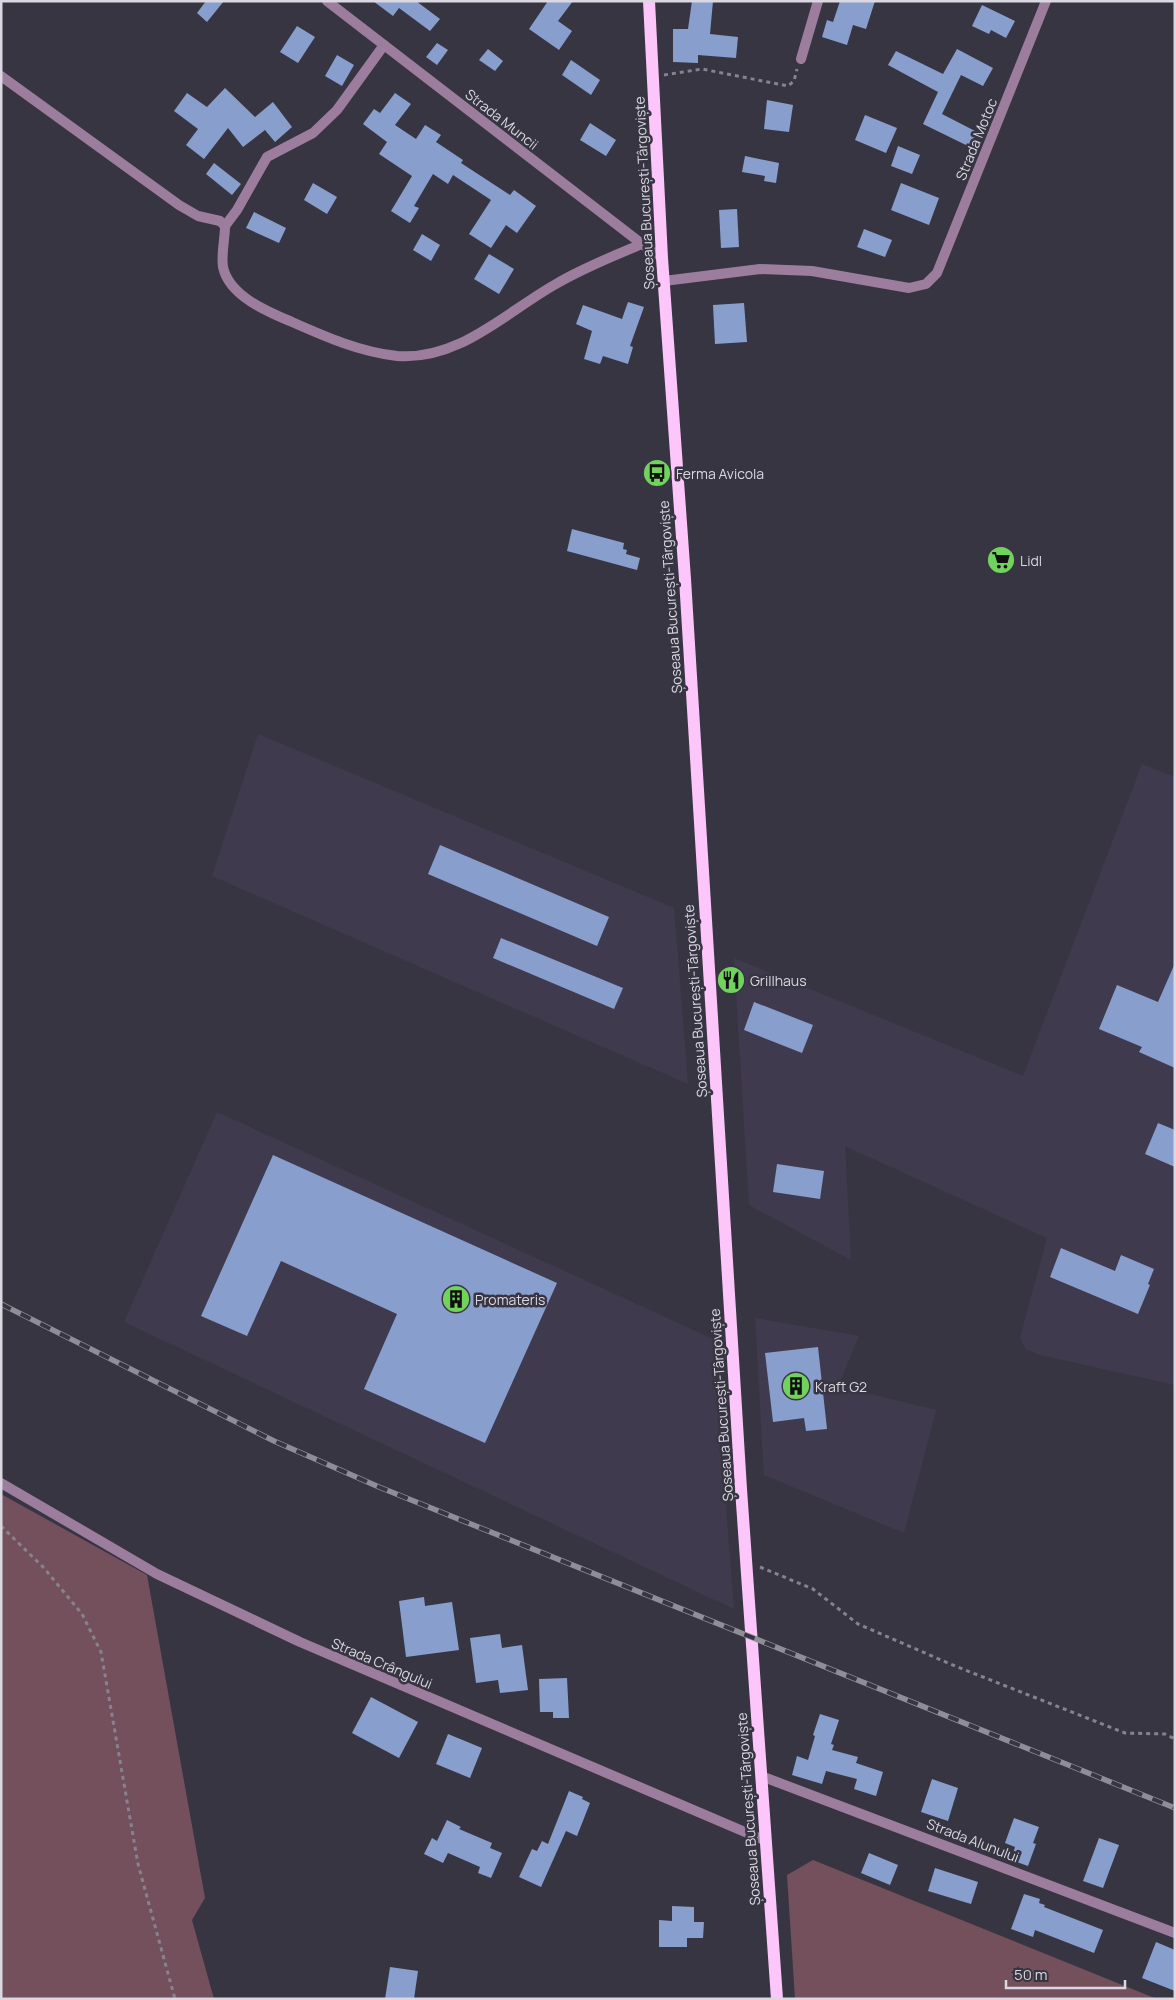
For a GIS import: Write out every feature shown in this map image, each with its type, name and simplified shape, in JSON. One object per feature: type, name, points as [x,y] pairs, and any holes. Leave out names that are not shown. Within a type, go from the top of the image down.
[{"type":"main road","name":"Șoseaua București-Târgoviște","points":[[649,1],[662,258],[685,579],[746,1562],[777,1999]]},
{"type":"street","name":"Strada Muncii","points":[[327,1],[662,258]]},
{"type":"street","points":[[801,59],[818,1]]},
{"type":"street","name":"Strada Motoc","points":[[664,280],[760,269],[812,271],[909,288],[926,284],[937,273],[1046,1]]},
{"type":"street","points":[[384,45],[337,110],[313,133],[266,157],[237,210],[225,226],[223,267],[227,278],[246,298],[272,314],[335,340],[372,352],[398,356],[431,353],[459,345],[492,326],[557,283],[642,244]]},
{"type":"street","points":[[1,76],[179,205],[198,216],[220,221],[225,226]]},
{"type":"street","name":"Strada Crângului","points":[[1,1483],[157,1574],[300,1642],[766,1841]]},
{"type":"street","name":"Strada Alunului","points":[[761,1776],[1175,1933]]},
{"type":"path","points":[[652,77],[702,69],[788,86],[794,81],[801,59]]},
{"type":"path","points":[[1,1526],[44,1568],[82,1614],[102,1652],[138,1864],[176,1999]]},
{"type":"path","points":[[746,1562],[813,1589],[858,1624],[897,1642],[1125,1733],[1165,1734],[1175,1739]]},
{"type":"shaded area","points":[[258,734],[674,908],[688,1084],[212,876]]},
{"type":"shaded area","points":[[1142,764],[1175,777],[1175,1385],[1040,1355],[1026,1349],[1020,1338],[1047,1238],[845,1146],[851,1260],[749,1205],[734,958],[1023,1076]]},
{"type":"shaded area","points":[[217,1112],[713,1339],[734,1609],[124,1322]]},
{"type":"shaded area","points":[[755,1318],[859,1336],[838,1386],[936,1410],[904,1533],[764,1475]]},
{"type":"shaded area","points":[[1,1494],[147,1575],[205,1898],[192,1920],[214,1999],[1,1999]]},
{"type":"shaded area","points":[[813,1860],[1157,1999],[795,1999],[787,1875]]},
{"type":"building","points":[[206,1],[224,1],[207,22],[197,13]]},
{"type":"building","points":[[373,1],[416,1],[440,19],[430,31],[399,8],[393,16]]},
{"type":"building","points":[[548,1],[573,1],[558,21],[572,31],[559,50],[529,29]]},
{"type":"building","points":[[692,1],[713,1],[710,34],[738,37],[736,58],[698,55],[698,63],[673,62],[673,29],[688,29]]},
{"type":"building","points":[[840,1],[875,1],[866,29],[853,25],[847,45],[822,37],[827,20],[833,22]]},
{"type":"building","points":[[982,5],[1015,21],[1006,38],[991,30],[989,34],[972,26]]},
{"type":"building","points":[[297,26],[315,37],[298,63],[280,52]]},
{"type":"building","points":[[437,43],[448,50],[437,65],[426,57]]},
{"type":"building","points":[[488,49],[503,61],[495,71],[479,60]]},
{"type":"building","points":[[957,49],[993,68],[983,86],[961,75],[942,114],[977,132],[970,147],[923,124],[938,92],[888,65],[896,51],[943,74]]},
{"type":"building","points":[[337,55],[354,65],[342,86],[325,76]]},
{"type":"building","points":[[571,60],[600,80],[591,95],[562,75]]},
{"type":"building","points":[[225,88],[255,117],[273,102],[292,127],[275,142],[265,130],[243,147],[228,128],[204,159],[186,145],[198,129],[174,111],[187,93],[207,107]]},
{"type":"building","points":[[395,93],[411,104],[395,125],[416,139],[425,125],[441,135],[436,142],[463,160],[461,163],[510,195],[514,190],[536,206],[517,233],[506,225],[491,248],[469,234],[491,200],[453,175],[448,184],[433,174],[414,206],[419,208],[410,223],[391,211],[412,176],[379,154],[387,142],[363,124],[374,109],[380,113]]},
{"type":"building","points":[[767,100],[793,105],[789,132],[764,129]]},
{"type":"building","points":[[865,115],[897,128],[886,153],[855,140]]},
{"type":"building","points":[[590,123],[616,140],[606,156],[580,140]]},
{"type":"building","points":[[898,146],[920,155],[912,174],[891,166]]},
{"type":"building","points":[[745,156],[779,163],[776,183],[764,181],[765,176],[742,172]]},
{"type":"building","points":[[214,163],[241,184],[232,195],[206,174]]},
{"type":"building","points":[[313,183],[337,197],[327,214],[304,200]]},
{"type":"building","points":[[901,183],[939,198],[929,225],[891,210]]},
{"type":"building","points":[[737,209],[739,247],[721,248],[719,210]]},
{"type":"building","points":[[254,212],[286,228],[279,243],[246,228]]},
{"type":"building","points":[[864,229],[892,240],[885,257],[857,247]]},
{"type":"building","points":[[422,234],[440,245],[431,261],[413,250]]},
{"type":"building","points":[[489,254],[514,269],[499,294],[474,279]]},
{"type":"building","points":[[628,302],[644,307],[630,346],[633,347],[628,364],[603,356],[600,364],[584,359],[592,331],[576,324],[583,305],[622,319]]},
{"type":"building","points":[[744,303],[747,342],[715,344],[713,305]]},
{"type":"building","points":[[572,529],[624,543],[623,549],[627,550],[626,554],[640,558],[637,570],[567,551]]},
{"type":"building","points":[[440,845],[609,917],[597,946],[428,874]]},
{"type":"building","points":[[501,938],[623,988],[614,1009],[493,958]]},
{"type":"building","points":[[1175,963],[1175,1068],[1139,1052],[1142,1047],[1099,1029],[1117,985],[1158,1002]]},
{"type":"building","points":[[754,1002],[813,1025],[802,1053],[744,1030]]},
{"type":"building","points":[[1158,1123],[1175,1130],[1175,1167],[1145,1154]]},
{"type":"building","name":"Promateris","points":[[273,1155],[557,1283],[485,1443],[364,1389],[397,1314],[281,1261],[247,1336],[201,1316]]},
{"type":"building","points":[[777,1164],[824,1171],[820,1199],[773,1192]]},
{"type":"building","points":[[1061,1248],[1115,1271],[1121,1255],[1154,1269],[1148,1284],[1150,1285],[1138,1314],[1050,1277]]},
{"type":"building","name":"Kraft G2","points":[[818,1347],[827,1429],[806,1431],[804,1418],[773,1422],[765,1353]]},
{"type":"building","points":[[424,1597],[425,1606],[452,1602],[459,1650],[406,1657],[399,1601]]},
{"type":"building","points":[[500,1634],[502,1648],[522,1645],[528,1690],[500,1693],[498,1680],[476,1683],[470,1638]]},
{"type":"building","points":[[567,1678],[569,1718],[553,1718],[553,1712],[540,1712],[539,1679]]},
{"type":"building","points":[[371,1697],[418,1722],[399,1758],[352,1733]]},
{"type":"building","points":[[820,1714],[839,1720],[831,1744],[834,1745],[832,1750],[858,1757],[856,1763],[883,1772],[876,1796],[854,1789],[857,1779],[826,1771],[822,1784],[792,1775],[797,1756],[808,1760]]},
{"type":"building","points":[[448,1734],[482,1748],[470,1778],[436,1764]]},
{"type":"building","points":[[932,1779],[958,1788],[948,1821],[921,1812]]},
{"type":"building","points":[[569,1791],[583,1797],[582,1799],[590,1803],[577,1836],[566,1831],[541,1887],[519,1877],[532,1849],[537,1851],[542,1841],[548,1844]]},
{"type":"building","points":[[1014,1818],[1039,1827],[1033,1843],[1036,1844],[1028,1866],[1011,1860],[1015,1847],[1005,1843]]},
{"type":"building","points":[[447,1820],[461,1827],[459,1829],[492,1843],[490,1848],[502,1853],[491,1878],[478,1873],[480,1867],[448,1853],[443,1863],[424,1854],[432,1838],[437,1841]]},
{"type":"building","points":[[1099,1838],[1119,1845],[1103,1888],[1083,1881]]},
{"type":"building","points":[[869,1853],[898,1865],[890,1885],[861,1873]]},
{"type":"building","points":[[935,1868],[978,1882],[971,1904],[928,1891]]},
{"type":"building","points":[[1024,1894],[1040,1899],[1039,1903],[1045,1905],[1044,1907],[1103,1930],[1094,1953],[1035,1930],[1033,1937],[1011,1929]]},
{"type":"building","points":[[672,1906],[694,1907],[694,1922],[704,1922],[703,1938],[687,1938],[687,1947],[659,1947],[659,1920],[672,1921]]},
{"type":"building","points":[[1156,1942],[1175,1950],[1175,1991],[1142,1978]]},
{"type":"building","points":[[390,1967],[418,1971],[414,1999],[385,1999]]},
{"type":"railway","points":[[1,1304],[274,1441],[379,1487],[1175,1808]]},
{"type":"place","name":"Ferma Avicola","points":[[657,473]]},
{"type":"place","name":"Lidl","points":[[1001,560]]},
{"type":"place","name":"Grillhaus","points":[[731,980]]},
{"type":"place","name":"Promateris","points":[[456,1299]]},
{"type":"place","name":"Kraft G2","points":[[796,1386]]}]
